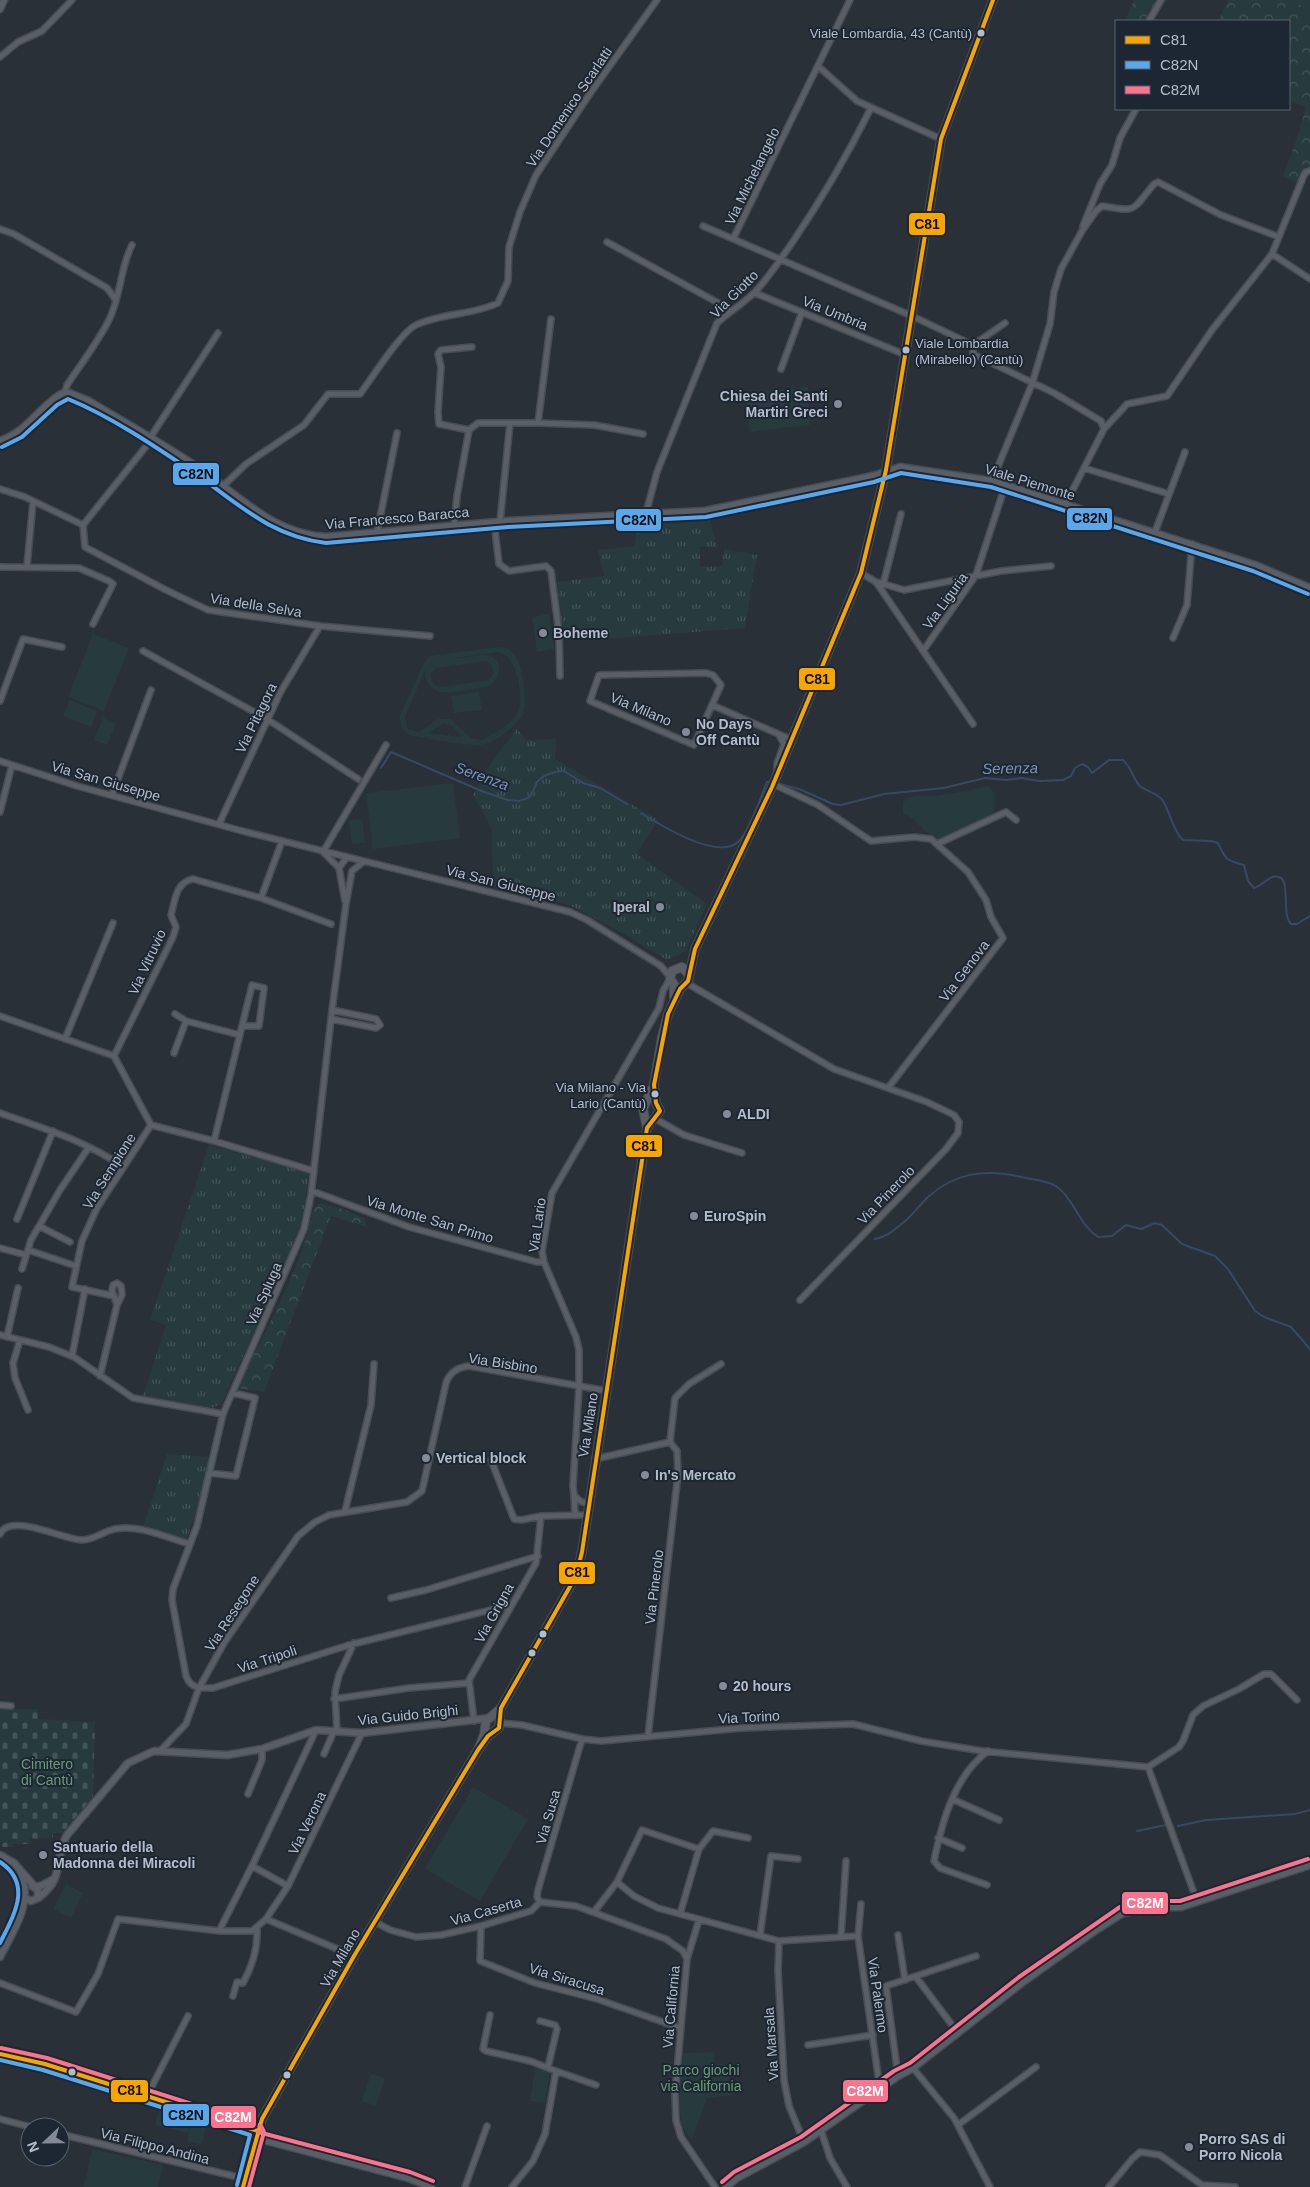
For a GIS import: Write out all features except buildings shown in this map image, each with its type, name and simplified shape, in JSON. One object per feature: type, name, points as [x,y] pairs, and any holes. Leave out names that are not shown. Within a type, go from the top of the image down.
[{"type":"main road","points":[[654,1085],[656,1104],[659,1108],[654,1118],[643,1111],[654,1085],[662,1038],[674,999],[688,982],[695,949],[773,786],[861,573],[886,470],[941,139],[993,0]]},
{"type":"main road","points":[[674,999],[671,981],[672,971],[679,968],[695,949]]},
{"type":"main road","points":[[679,968],[688,982]]},
{"type":"main road","points":[[671,981],[688,982]]},
{"type":"main road","points":[[646,1104],[650,1102],[656,1104]]},
{"type":"main road","name":"Via Milano","points":[[243,2187],[262,2119],[354,1956],[478,1750],[573,1582],[582,1552],[647,1128],[654,1118]]},
{"type":"street","points":[[0,9],[4,0]]},
{"type":"street","points":[[0,56],[18,42],[42,32],[72,0]]},
{"type":"street","name":"Via Domenico Scarlatti","points":[[223,486],[246,464],[304,425],[328,394],[360,394],[401,339],[415,326],[435,319],[487,309],[498,303],[508,281],[509,247],[520,212],[536,175],[589,95],[657,0]]},
{"type":"street","name":"Via Michelangelo","points":[[850,0],[733,239],[780,261],[912,316],[972,345]]},
{"type":"street","points":[[1150,20],[1161,0]]},
{"type":"street","points":[[818,66],[857,101],[941,139]]},
{"type":"street","name":"Via Giotto","points":[[646,512],[657,472],[717,323],[755,292],[780,261],[841,168],[871,108]]},
{"type":"street","points":[[1082,231],[1100,184],[1112,165],[1120,138],[1135,110]]},
{"type":"street","points":[[1065,505],[1104,430],[1126,404],[1167,396],[1212,330],[1272,254],[1304,175],[1310,171]]},
{"type":"street","points":[[992,481],[1032,384],[1050,324],[1054,292],[1061,269],[1082,231],[1096,211],[1102,206],[1126,211],[1133,209],[1154,184],[1158,182],[1221,215],[1279,237]]},
{"type":"street","points":[[703,226],[733,239]]},
{"type":"street","points":[[0,229],[14,234],[107,288],[116,300]]},
{"type":"street","points":[[607,242],[731,310]]},
{"type":"street","points":[[0,441],[12,437],[57,396],[65,392],[67,385],[109,320],[127,254],[132,245]]},
{"type":"street","points":[[1272,254],[1310,279]]},
{"type":"street","name":"Via Umbria","points":[[755,292],[906,355]]},
{"type":"street","points":[[781,369],[802,312]]},
{"type":"street","points":[[538,423],[552,319]]},
{"type":"street","points":[[1004,323],[972,345],[973,354],[1054,393],[1101,421],[1104,430]]},
{"type":"street","points":[[0,490],[33,502],[83,525],[151,438],[218,333]]},
{"type":"street","points":[[469,430],[439,424],[441,367],[438,354],[440,350],[472,346]]},
{"type":"street","name":"Via Francesco Baracca","points":[[65,392],[89,401],[151,438],[197,467],[274,523],[292,532],[309,536],[326,537],[497,522],[646,512],[706,511],[873,476],[886,470]]},
{"type":"street","points":[[454,526],[457,496],[469,430],[478,423],[594,425],[643,434]]},
{"type":"street","points":[[510,423],[497,522],[499,564],[509,571],[546,566],[551,571],[559,633],[560,676]]},
{"type":"street","points":[[377,533],[397,433]]},
{"type":"street","points":[[1155,532],[1185,452]]},
{"type":"street","name":"Viale Piemonte","points":[[886,470],[900,467],[992,481],[1192,544],[1255,565],[1307,586]]},
{"type":"street","points":[[1084,468],[1169,494]]},
{"type":"street","points":[[876,582],[904,590],[976,575],[1005,486]]},
{"type":"street","points":[[27,566],[33,502]]},
{"type":"street","points":[[884,584],[900,514]]},
{"type":"street","name":"Via della Selva","points":[[83,525],[85,547],[208,610],[320,626],[430,636]]},
{"type":"street","points":[[1172,638],[1187,605],[1192,544]]},
{"type":"street","name":"Via Liguria","points":[[923,651],[976,575],[1051,566]]},
{"type":"street","points":[[0,567],[79,568],[113,584],[93,624]]},
{"type":"street","name":"Via Liguria","points":[[861,573],[876,582],[973,724]]},
{"type":"street","name":"Via Pitagora","points":[[219,824],[267,719],[287,680],[320,626]]},
{"type":"street","points":[[0,701],[23,639],[62,647]]},
{"type":"street","points":[[143,651],[267,719],[358,779]]},
{"type":"street","name":"Via Milano","points":[[706,673],[713,675],[720,684],[712,705],[694,745],[590,701],[599,675],[706,673]]},
{"type":"street","points":[[112,795],[151,690]]},
{"type":"street","points":[[712,705],[792,740]]},
{"type":"street","points":[[777,732],[784,744],[777,764],[778,774]]},
{"type":"street","points":[[347,857],[339,868],[323,852],[386,745]]},
{"type":"street","name":"Via San Giuseppe","points":[[0,761],[112,795],[323,852],[578,915],[661,966],[671,981]]},
{"type":"street","points":[[0,812],[12,765]]},
{"type":"street","name":"Via Genova","points":[[773,786],[818,805],[870,841],[914,837],[931,839],[968,872],[986,900],[991,917],[1004,938],[888,1088]]},
{"type":"street","points":[[937,844],[1006,812],[1016,820]]},
{"type":"street","points":[[261,898],[282,840]]},
{"type":"street","name":"Via Spluga","points":[[199,1688],[188,1681],[172,1594],[197,1526],[223,1414],[304,1229],[312,1191],[346,904],[352,871],[363,862]]},
{"type":"street","name":"Via Spluga","points":[[339,868],[346,904]]},
{"type":"street","name":"Via Vitruvio","points":[[114,1056],[173,937],[176,927],[171,915],[181,884],[185,880],[193,879],[261,898],[331,924]]},
{"type":"street","points":[[65,1039],[113,923]]},
{"type":"street","name":"Via San Giuseppe","points":[[661,966],[679,968]]},
{"type":"street","name":"Via Lario","points":[[575,1515],[575,1448],[579,1387],[578,1343],[544,1262],[542,1251],[552,1193],[659,1008],[663,991],[671,981]]},
{"type":"street","points":[[688,982],[834,1069],[888,1088]]},
{"type":"street","points":[[214,1141],[252,985],[264,988],[259,1026],[243,1026]]},
{"type":"street","points":[[331,1019],[376,1028],[380,1024],[376,1018],[332,1010]]},
{"type":"street","points":[[175,1014],[186,1020],[240,1035]]},
{"type":"street","points":[[0,1016],[114,1056],[151,1125],[214,1141],[314,1171]]},
{"type":"street","points":[[174,1053],[186,1020]]},
{"type":"street","name":"Via Pinerolo","points":[[800,1300],[958,1133],[959,1122],[954,1115],[888,1088]]},
{"type":"street","points":[[0,1113],[53,1131],[109,1156],[123,1167]]},
{"type":"street","points":[[654,1118],[684,1135],[742,1153]]},
{"type":"street","name":"Via Sempione","points":[[85,1289],[72,1287],[82,1241],[97,1208],[151,1125]]},
{"type":"street","points":[[17,1219],[53,1131]]},
{"type":"street","points":[[22,1269],[39,1226],[60,1190],[89,1147]]},
{"type":"street","name":"Via Monte San Primo","points":[[312,1191],[409,1227],[537,1262],[544,1262]]},
{"type":"street","points":[[39,1226],[70,1242]]},
{"type":"street","points":[[0,1248],[76,1266]]},
{"type":"street","points":[[100,1376],[117,1305],[122,1295],[121,1286],[117,1283],[113,1285],[117,1305]]},
{"type":"street","points":[[6,1337],[18,1288]]},
{"type":"street","points":[[72,1356],[85,1289],[114,1296]]},
{"type":"street","points":[[0,1335],[49,1347],[72,1356],[133,1398],[223,1414]]},
{"type":"street","points":[[20,1340],[13,1363],[15,1378],[28,1410]]},
{"type":"street","points":[[345,1511],[370,1405],[374,1364]]},
{"type":"street","name":"Via Pinerolo","points":[[648,1736],[678,1474],[677,1451],[670,1442],[675,1398],[689,1384],[721,1364]]},
{"type":"street","name":"Via Bisbino","points":[[345,1511],[407,1502],[422,1492],[446,1383],[451,1373],[457,1369],[469,1366],[607,1391]]},
{"type":"street","points":[[210,1473],[236,1476],[255,1398],[232,1393]]},
{"type":"street","points":[[596,1459],[670,1442]]},
{"type":"street","points":[[491,1460],[513,1517],[518,1520],[541,1516],[587,1515]]},
{"type":"street","points":[[574,1495],[580,1501],[588,1504]]},
{"type":"street","name":"Via Resegone","points":[[161,1750],[186,1724],[199,1688],[229,1635],[298,1536],[323,1518],[345,1511]]},
{"type":"street","name":"Via Grigna","points":[[468,1683],[536,1563],[541,1516]]},
{"type":"street","points":[[0,1534],[2,1530],[11,1525],[55,1532],[82,1540],[115,1529],[138,1529],[190,1544]]},
{"type":"street","points":[[391,1598],[426,1590],[538,1556]]},
{"type":"street","name":"Via Tripoli","points":[[199,1688],[212,1688],[354,1643],[512,1605]]},
{"type":"street","points":[[324,1754],[336,1731],[334,1699],[339,1676],[354,1643]]},
{"type":"street","points":[[1197,1901],[1148,1767],[1155,1760],[1184,1741],[1193,1715],[1203,1706],[1239,1690],[1264,1674],[1271,1674],[1297,1700]]},
{"type":"street","points":[[334,1699],[409,1688],[468,1683],[474,1721]]},
{"type":"street","points":[[0,1706],[11,1706]]},
{"type":"street","name":"Via Guido Brighi","points":[[57,1876],[62,1843],[73,1827],[128,1763],[144,1754],[161,1750],[227,1755],[262,1748],[316,1730],[362,1734],[474,1721],[493,1724]]},
{"type":"street","name":"Via Torino","points":[[493,1724],[516,1724],[582,1739],[606,1741],[742,1728],[853,1724],[920,1741],[985,1751],[1148,1767]]},
{"type":"street","points":[[219,1931],[316,1730]]},
{"type":"street","name":"Via Verona","points":[[257,1928],[266,1919],[288,1886],[362,1734]]},
{"type":"street","name":"Via Susa","points":[[540,1902],[537,1897],[538,1890],[582,1739]]},
{"type":"street","points":[[248,1794],[262,1760],[262,1748]]},
{"type":"street","points":[[985,1751],[970,1767],[952,1799],[938,1838],[934,1861],[940,1868],[987,1886]]},
{"type":"street","points":[[952,1799],[999,1820]]},
{"type":"street","points":[[594,1912],[617,1882],[642,1830],[699,1848]]},
{"type":"street","points":[[680,1914],[699,1848],[713,1831],[748,1838]]},
{"type":"street","points":[[938,1838],[962,1848]]},
{"type":"street","points":[[0,1855],[14,1863],[35,1887],[39,1892],[37,1899]]},
{"type":"street","points":[[760,1935],[771,1856],[798,1859]]},
{"type":"street","points":[[841,1938],[846,1861]]},
{"type":"street","points":[[726,2187],[737,2178],[804,2142],[898,2076],[913,2068],[1023,1982],[1123,1913],[1156,1907],[1181,1907],[1310,1865]]},
{"type":"street","points":[[252,1866],[288,1886]]},
{"type":"street","points":[[20,1871],[25,1885],[22,1914]]},
{"type":"street","points":[[25,1894],[28,1887],[47,1884],[57,1876]]},
{"type":"street","points":[[0,1957],[22,1914],[48,1890],[57,1876]]},
{"type":"street","points":[[617,1882],[634,1896],[658,1908],[779,1941],[858,1936]]},
{"type":"street","points":[[25,1894],[31,1901],[37,1899]]},
{"type":"street","name":"Via Caserta","points":[[375,1922],[390,1930],[416,1937],[441,1935],[481,1926],[531,1911],[540,1902],[576,1906],[594,1912]]},
{"type":"street","name":"Via Palermo","points":[[861,1904],[858,1936],[880,2089]]},
{"type":"street","name":"Via California","points":[[594,1912],[666,1939],[683,1951],[686,1959],[675,2094],[676,2120],[681,2137],[714,2186]]},
{"type":"street","points":[[0,1983],[76,2012],[98,1974],[118,1919],[219,1931],[252,1931],[257,1928],[258,1944],[248,1973],[243,1983],[237,1982],[233,1996]]},
{"type":"street","points":[[266,1919],[354,1956]]},
{"type":"street","points":[[686,1959],[699,1920]]},
{"type":"street","name":"Via Siracusa","points":[[481,1926],[480,1960],[535,1983],[597,1999],[680,2028]]},
{"type":"street","points":[[898,1935],[905,1980]]},
{"type":"street","name":"Via Marsala","points":[[779,1941],[778,1971],[784,2080],[788,2106],[804,2142]]},
{"type":"street","points":[[898,2076],[886,1986],[976,1956]]},
{"type":"street","points":[[916,1977],[958,2034]]},
{"type":"street","points":[[490,2015],[483,2044],[483,2049],[486,2051],[548,2067],[596,2084]]},
{"type":"street","points":[[147,2096],[188,2016]]},
{"type":"street","points":[[540,2021],[554,2025],[557,2029],[548,2067]]},
{"type":"street","points":[[808,2045],[873,2035]]},
{"type":"street","points":[[0,2054],[45,2064],[147,2096],[257,2134],[408,2178],[431,2187]]},
{"type":"street","points":[[958,2125],[1036,2067]]},
{"type":"street","points":[[913,2068],[958,2125],[990,2187]]},
{"type":"street","points":[[512,2187],[533,2161],[546,2134],[556,2071]]},
{"type":"street","points":[[0,2119],[20,2124]]},
{"type":"street","points":[[465,2187],[487,2126]]},
{"type":"street","points":[[822,2130],[830,2158],[847,2187]]},
{"type":"street","name":"Via Filippo Andina","points":[[70,2136],[246,2178]]},
{"type":"street","points":[[1109,2187],[1140,2152],[1160,2155],[1202,2185],[1235,2187]]},
{"type":"green space","points":[[1134,0],[1167,0],[1153,20],[1125,20]]},
{"type":"green space","points":[[1229,0],[1293,0],[1301,9],[1310,14],[1310,168],[1305,166],[1297,183],[1283,176],[1306,107],[1290,100],[1290,20],[1219,20]]},
{"type":"green space","points":[[1293,0],[1310,0],[1310,14],[1301,9]]},
{"type":"green space","points":[[808,387],[810,425],[750,432],[745,393]]},
{"type":"green space","points":[[709,515],[717,547],[700,547],[700,567],[722,566],[724,549],[757,555],[745,628],[592,640],[563,634],[557,582],[604,576],[598,550],[634,546],[639,518]]},
{"type":"green space","name":"Boheme","points":[[549,614],[554,649],[537,652],[532,617]]},
{"type":"green space","points":[[93,634],[129,648],[104,711],[68,697]]},
{"type":"green space","points":[[498,647],[510,650],[518,660],[524,683],[525,701],[523,714],[501,736],[480,745],[461,744],[413,736],[404,730],[400,722],[400,715],[425,661],[430,656]],"holes":[[[498,652],[505,654],[510,660],[518,678],[520,699],[517,714],[506,725],[482,740],[471,738],[451,719],[438,719],[419,732],[408,728],[405,717],[425,670],[427,681],[431,687],[438,691],[446,692],[485,687],[495,681],[498,676],[499,666],[493,657],[483,655],[455,658]],[[486,661],[490,663],[494,672],[489,680],[442,687],[437,686],[432,681],[431,673],[436,668]],[[444,723],[453,727],[461,737],[428,733]]]},
{"type":"green space","points":[[479,692],[482,710],[454,713],[451,696]]},
{"type":"green space","points":[[69,700],[97,711],[91,727],[63,716]]},
{"type":"green space","points":[[103,718],[116,723],[107,745],[94,740]]},
{"type":"green space","points":[[517,729],[527,740],[556,739],[555,759],[658,820],[637,854],[707,904],[686,951],[667,960],[570,905],[494,886],[491,828],[473,794],[486,770]]},
{"type":"green space","points":[[453,783],[460,838],[373,849],[366,793]]},
{"type":"green space","points":[[988,786],[995,794],[994,815],[944,839],[938,839],[927,833],[909,816],[903,814],[903,802],[912,797],[936,796]]},
{"type":"green space","points":[[362,819],[365,843],[352,844],[349,820]]},
{"type":"green space","points":[[209,1145],[309,1173],[302,1223],[285,1266],[221,1404],[212,1408],[143,1396],[166,1325],[150,1320]]},
{"type":"green space","points":[[321,1203],[346,1210],[364,1218],[367,1227],[331,1216],[264,1392],[237,1388],[281,1300],[301,1254],[313,1209]]},
{"type":"green space","points":[[167,1454],[209,1457],[201,1498],[186,1541],[142,1530]]},
{"type":"green space","name":"Cimitero di Cantù","points":[[0,1709],[38,1709],[38,1719],[95,1722],[93,1797],[62,1833],[53,1833],[53,1838],[30,1839],[30,1844],[13,1844],[13,1847],[2,1847],[2,1843],[0,1843]]},
{"type":"green space","points":[[473,1787],[528,1819],[480,1901],[425,1869]]},
{"type":"green space","points":[[66,1884],[83,1893],[71,1918],[53,1909]]},
{"type":"green space","name":"Parco giochi via California","points":[[714,2052],[715,2064],[730,2065],[733,2095],[707,2098],[692,2139],[682,2123],[680,2112],[679,2099],[683,2053]]},
{"type":"green space","points":[[535,2069],[550,2072],[545,2103],[530,2101]]},
{"type":"green space","points":[[371,2074],[385,2078],[376,2106],[362,2101]]},
{"type":"green space","points":[[160,2107],[208,2119],[202,2144],[187,2141],[191,2120],[188,2133],[155,2125]]},
{"type":"green space","points":[[92,2149],[163,2165],[158,2187],[84,2187]]},
{"type":"waterway","name":"Serenza","points":[[381,768],[391,752],[484,792],[508,800],[519,801],[528,798],[532,794],[537,782],[544,776],[564,771],[583,783],[600,788],[627,804]]},
{"type":"waterway","name":"Serenza","points":[[776,783],[799,789],[833,804],[841,805],[884,794],[944,788],[985,778],[1006,780],[1021,778],[1039,781],[1063,780],[1071,776],[1075,768],[1082,764],[1088,767],[1092,773],[1109,760],[1123,760],[1140,786],[1163,801],[1176,831],[1183,840],[1218,843],[1227,858],[1244,865],[1248,881],[1254,888],[1272,877],[1279,877],[1285,885],[1287,913],[1291,924],[1297,924],[1310,916]]},
{"type":"waterway","name":"Serenza","points":[[641,813],[675,833],[704,845],[730,846],[739,841],[743,836],[767,782],[771,782]]},
{"type":"waterway","points":[[875,1239],[894,1230],[928,1197],[938,1189],[959,1178],[981,1173],[993,1173],[1045,1182],[1061,1190],[1091,1232],[1098,1237],[1112,1236],[1126,1225],[1141,1229],[1155,1223],[1162,1225],[1182,1244],[1215,1256],[1228,1269],[1255,1311],[1264,1317],[1291,1327],[1310,1349]]},
{"type":"waterway","points":[[1178,1826],[1206,1820],[1295,1814],[1310,1810]]},
{"type":"waterway","points":[[1137,1831],[1166,1825]]},
{"type":"transit line","name":"C81","points":[[243,2187],[262,2119],[354,1956],[478,1750],[488,1736],[499,1728],[501,1708],[576,1576],[582,1552],[647,1128],[660,1111],[656,1103],[654,1085],[668,1014],[680,989],[688,981],[695,949],[772,787],[861,573],[886,470],[941,139],[993,0]]},
{"type":"transit line","name":"C82N","points":[[2,447],[22,437],[57,405],[68,399],[100,414],[148,442],[271,526],[306,539],[326,543],[508,527],[706,517],[874,482],[901,473],[991,487],[1253,571],[1308,594]]},
{"type":"transit line","name":"C82M","points":[[722,2182],[734,2172],[801,2137],[894,2071],[910,2063],[1019,1977],[1120,1907],[1155,1901],[1180,1901],[1308,1859]]},
{"type":"transit line","name":"C82N","points":[[0,1862],[16,1880],[18,1890],[15,1911],[0,1943]]},
{"type":"transit line","name":"C82M","points":[[1,2048],[47,2058],[261,2126],[264,2132],[249,2187]]},
{"type":"transit line","name":"C81","points":[[0,2054],[45,2064],[258,2131]]},
{"type":"transit line","name":"C82N","points":[[0,2060],[43,2070],[250,2135],[237,2185]]},
{"type":"transit line","name":"C82M","points":[[258,2132],[410,2172],[433,2181]]},
{"type":"place","name":"Viale Lombardia, 43 (Cantù)","points":[[981,33]]},
{"type":"place","name":"Viale Lombardia (Mirabello) (Cantù)","points":[[906,350]]},
{"type":"place","name":"Chiesa dei Santi Martiri Greci","points":[[838,404]]},
{"type":"place","name":"Boheme","points":[[543,633]]},
{"type":"place","name":"No Days Off Cantù","points":[[686,732]]},
{"type":"place","name":"Iperal","points":[[660,907]]},
{"type":"place","name":"Via Milano - Via Lario (Cantù)","points":[[655,1094]]},
{"type":"place","name":"ALDI","points":[[727,1114]]},
{"type":"place","name":"EuroSpin","points":[[694,1216]]},
{"type":"place","name":"Vertical block","points":[[426,1458]]},
{"type":"place","name":"In's Mercato","points":[[645,1475]]},
{"type":"place","name":"20 hours","points":[[723,1686]]},
{"type":"place","name":"Santuario della Madonna dei Miracoli","points":[[43,1855]]},
{"type":"place","name":"Porro SAS di Porro Nicola","points":[[1189,2147]]}]
